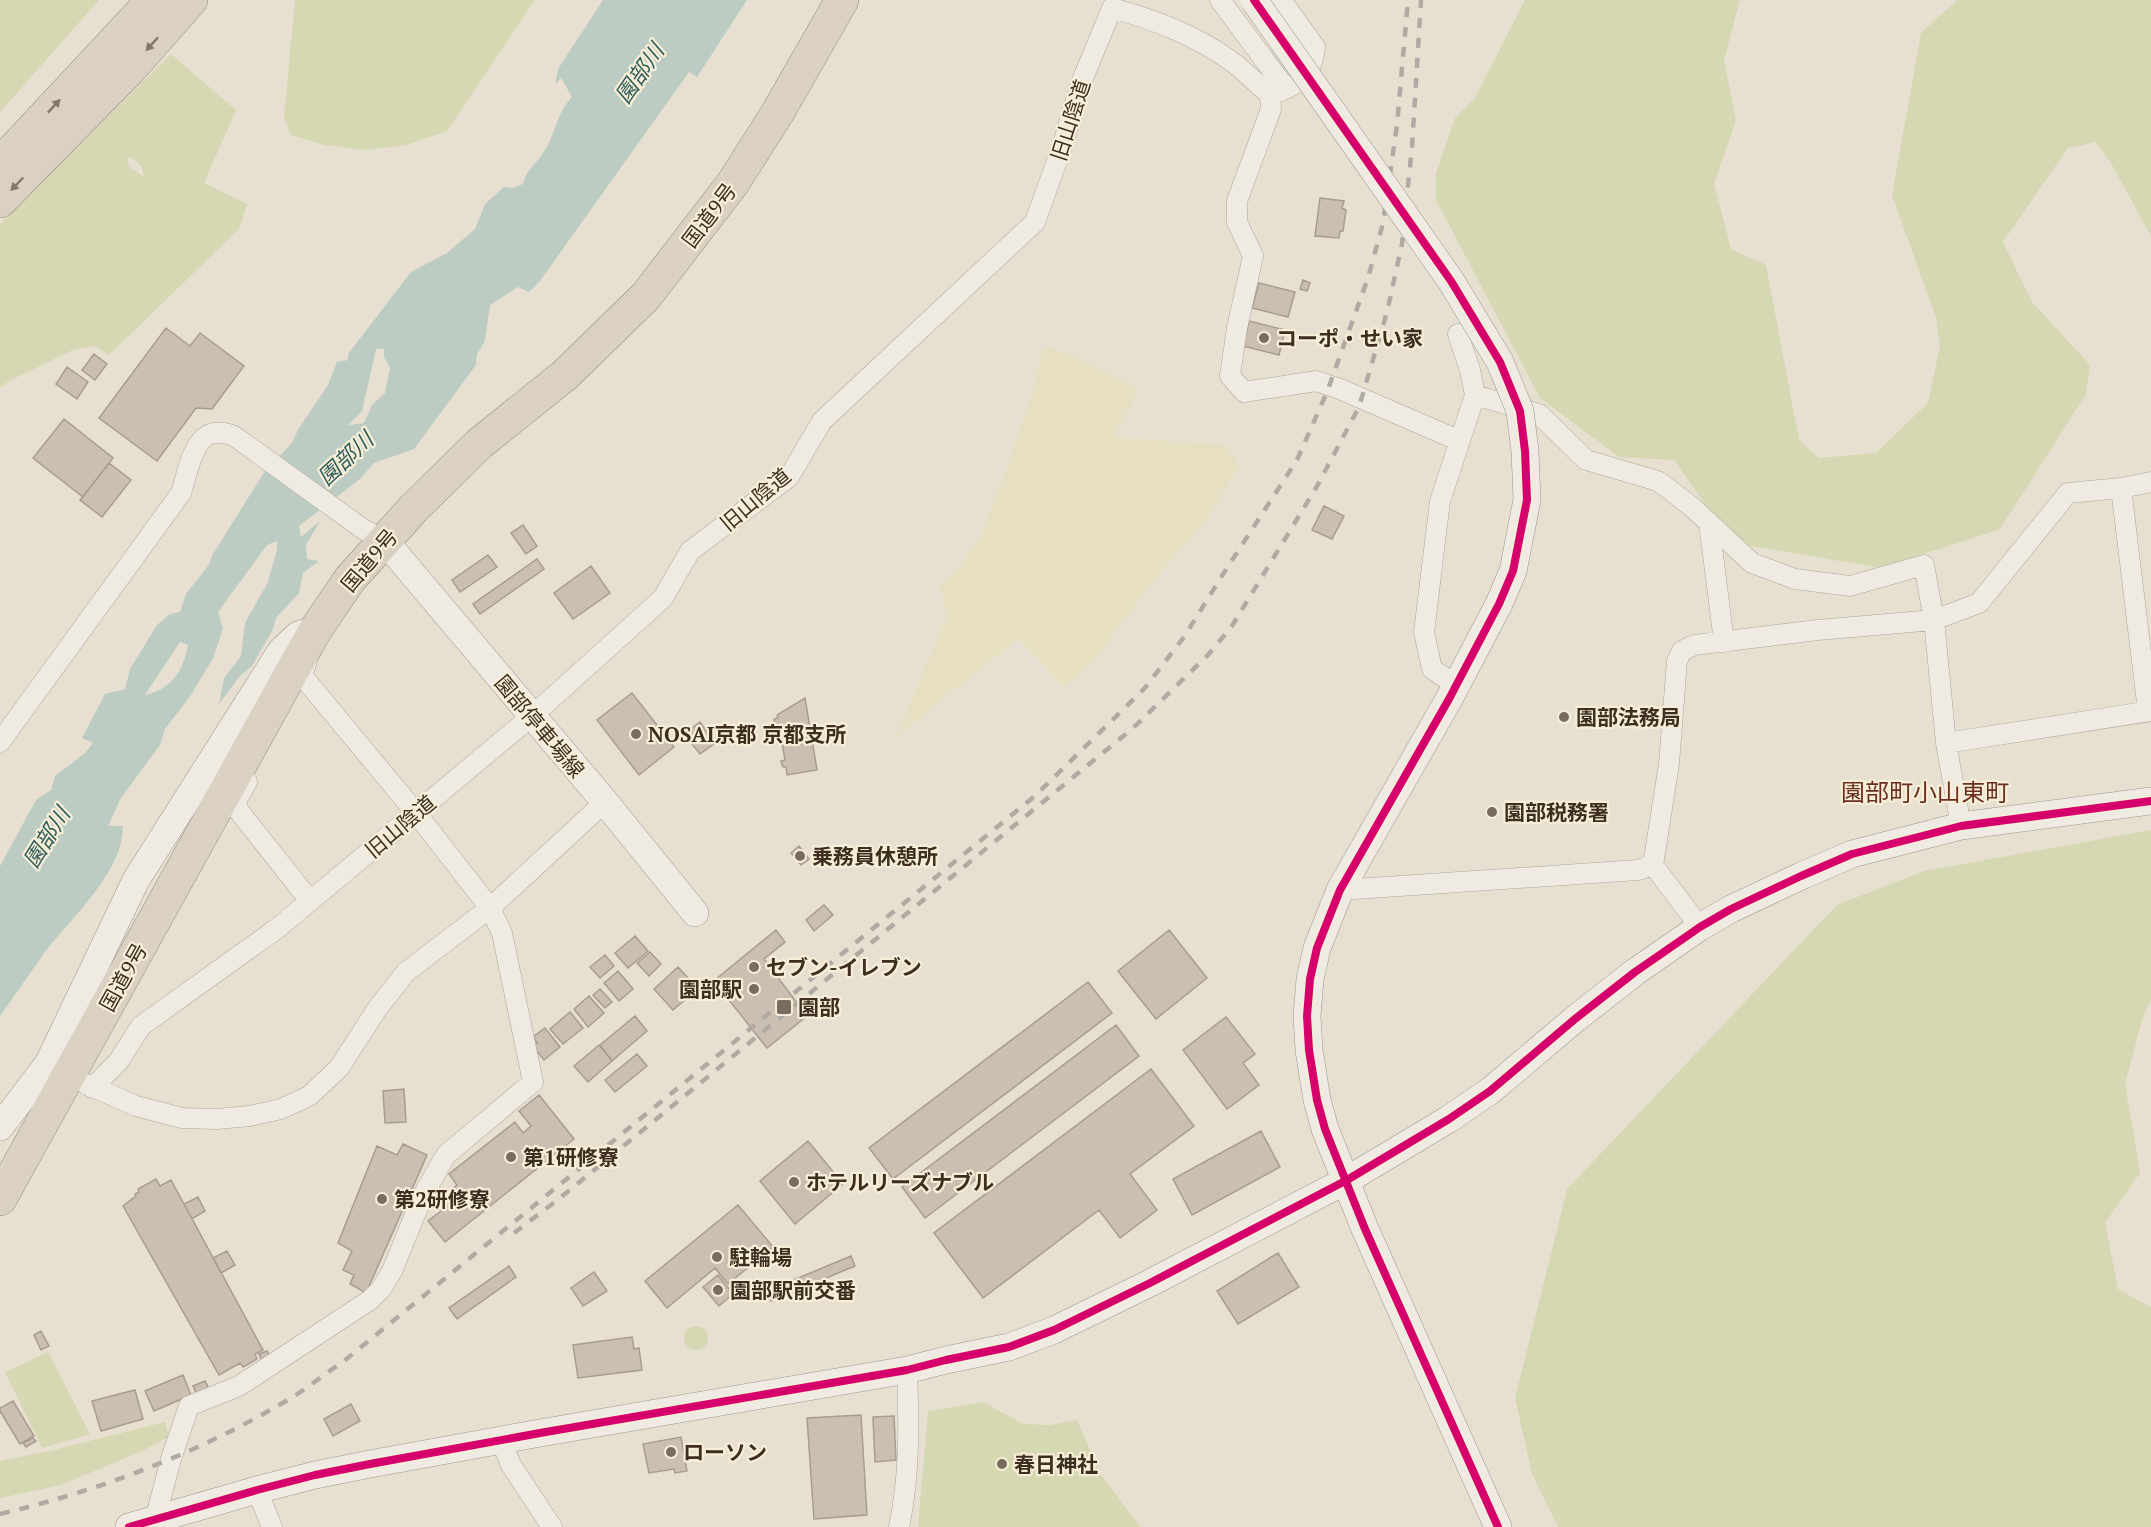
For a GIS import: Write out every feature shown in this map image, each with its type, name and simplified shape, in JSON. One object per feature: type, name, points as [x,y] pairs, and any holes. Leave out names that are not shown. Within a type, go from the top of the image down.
[{"type":"highway","points":[[0,164],[153,0]]},
{"type":"highway","points":[[0,201],[130,69],[191,0]]},
{"type":"highway","name":"国道9号","points":[[0,1199],[316,629],[350,579],[373,534],[440,481],[471,452],[565,375],[646,296],[733,183],[778,112],[842,0]]},
{"type":"street","points":[[1220,0],[1278,92]]},
{"type":"street","points":[[1254,0],[1451,281],[1500,362],[1520,411],[1525,451],[1527,500],[1513,571],[1499,604],[1456,685],[1340,890],[1317,948],[1307,1016],[1309,1050],[1317,1100],[1325,1129],[1365,1229],[1498,1527]]},
{"type":"street","points":[[1281,0],[1315,47],[1314,60],[1304,79],[1278,92],[1237,201],[1238,222],[1253,256],[1237,328],[1230,376],[1245,392],[1316,381],[1340,388],[1460,441]]},
{"type":"street","name":"旧山陰道","points":[[490,908],[406,972],[376,1009],[339,1068],[309,1096],[291,1105],[249,1116],[217,1119],[182,1118],[136,1106],[89,1086],[118,1062],[141,1026],[279,927],[532,716],[663,598],[690,551],[789,477],[822,421],[1035,222],[1109,4],[1175,28],[1207,45],[1278,92]]},
{"type":"street","points":[[1456,685],[1432,669],[1424,632],[1440,501],[1476,394],[1458,334]]},
{"type":"street","points":[[1476,394],[1539,414],[1586,460],[1658,482],[1692,507],[1752,563],[1795,579],[1850,586],[1924,565],[1934,620],[1946,743],[1961,826]]},
{"type":"street","points":[[0,742],[181,493],[195,447],[204,437],[213,432],[225,432],[234,436],[373,534]]},
{"type":"street","points":[[1700,927],[1653,865],[1669,764],[1677,661],[1682,651],[1694,645],[1818,630],[1934,620],[1979,603],[2068,492],[2121,488],[2151,482]]},
{"type":"street","points":[[1946,743],[2149,711],[2121,488]]},
{"type":"street","points":[[1709,523],[1724,642]]},
{"type":"street","name":"園部停車場線","points":[[373,534],[532,716],[695,913]]},
{"type":"street","points":[[155,1520],[171,1459],[189,1406],[239,1386],[370,1300],[381,1289],[392,1271],[423,1195],[447,1155],[533,1082],[502,933],[490,908],[416,813],[304,678],[303,673],[316,629]]},
{"type":"street","points":[[0,1127],[51,1066],[135,880],[281,651],[298,635],[316,629]]},
{"type":"street","points":[[304,678],[236,801],[238,810],[310,901]]},
{"type":"street","points":[[129,1527],[257,1490],[326,1473],[501,1440],[907,1370],[1009,1347],[1054,1330],[1150,1282],[1347,1180],[1430,1131],[1491,1091],[1575,1019],[1635,972],[1700,927],[1731,909],[1852,854],[1961,826],[2151,801]]},
{"type":"street","points":[[490,908],[605,802]]},
{"type":"street","points":[[1340,890],[1638,870],[1653,865]]},
{"type":"street","points":[[899,1527],[906,1495],[909,1440],[907,1370]]},
{"type":"street","points":[[501,1440],[511,1465],[552,1527]]},
{"type":"street","points":[[257,1490],[272,1527]]},
{"type":"shaded area","points":[[1043,345],[1075,357],[1139,389],[1114,437],[1227,445],[1239,466],[1210,515],[1148,588],[1094,661],[1065,687],[1018,639],[896,737],[947,616],[940,587],[957,570],[980,538],[1036,381]]},
{"type":"green space","points":[[0,0],[99,0],[0,112]]},
{"type":"green space","points":[[295,0],[535,0],[447,131],[407,145],[366,150],[324,145],[291,135],[284,117]]},
{"type":"green space","points":[[1525,0],[1740,0],[1724,60],[1736,120],[1714,184],[1731,249],[1766,265],[1799,440],[1819,458],[1876,453],[1928,403],[1940,346],[1936,318],[1892,195],[1921,33],[1957,0],[2151,0],[2151,236],[2112,165],[2096,142],[2068,148],[2003,242],[2032,302],[2090,365],[2086,394],[2000,529],[1881,568],[1733,543],[1674,460],[1619,457],[1540,398],[1436,200],[1436,173],[1455,118],[1475,98]]},
{"type":"green space","points":[[171,54],[236,110],[204,183],[247,204],[239,229],[109,355],[95,346],[75,349],[9,381],[0,388],[0,224]],"holes":[[[127,158],[138,162],[144,176],[129,166]]]},
{"type":"green space","points":[[2151,830],[2151,1000],[2143,1016],[2125,1084],[2140,1173],[2105,1223],[2118,1289],[2151,1307],[2151,1527],[1558,1527],[1532,1474],[1515,1398],[1567,1189],[1837,905],[1924,871]]},
{"type":"green space","points":[[696,1326],[701,1327],[707,1333],[707,1343],[701,1349],[696,1350],[691,1349],[685,1343],[684,1338],[685,1333],[691,1327]]},
{"type":"green space","points":[[48,1352],[90,1434],[42,1448],[5,1372]]},
{"type":"green space","points":[[983,1402],[1023,1424],[1050,1425],[1077,1420],[1101,1475],[1140,1527],[918,1527],[928,1411]]},
{"type":"green space","points":[[165,1422],[169,1437],[142,1451],[61,1485],[0,1498],[0,1461]]},
{"type":"water","name":"園部川","points":[[603,0],[747,0],[697,77],[689,72],[540,281],[529,292],[518,287],[490,305],[485,341],[477,354],[476,365],[414,449],[374,463],[360,479],[299,526],[301,537],[320,521],[306,545],[307,559],[319,561],[303,573],[299,593],[276,618],[273,629],[252,666],[240,676],[219,704],[224,678],[241,656],[245,623],[268,582],[277,541],[267,545],[218,612],[223,629],[213,658],[191,695],[165,729],[160,745],[121,798],[108,826],[123,826],[121,843],[115,860],[94,893],[45,952],[0,1016],[0,866],[36,800],[51,790],[55,776],[85,753],[93,743],[82,738],[105,694],[125,689],[130,669],[157,625],[170,614],[180,612],[186,594],[208,566],[213,554],[263,474],[292,443],[299,428],[328,385],[337,362],[348,360],[348,354],[411,272],[447,253],[475,229],[485,204],[504,187],[512,188],[523,184],[529,171],[547,146],[563,110],[572,97],[561,78],[555,84],[558,69]],"holes":[[[376,349],[384,349],[384,357],[390,368],[385,393],[372,405],[364,423],[348,425],[362,411]],[[180,642],[188,645],[183,663],[175,678],[162,688],[145,695]]]},
{"type":"building","points":[[1320,198],[1344,201],[1342,208],[1346,210],[1343,231],[1340,231],[1339,238],[1315,236]]},
{"type":"building","points":[[1303,280],[1310,283],[1307,291],[1300,289]]},
{"type":"building","points":[[1259,283],[1295,292],[1288,317],[1252,308]]},
{"type":"building","name":"コーポ・せい家","points":[[1249,321],[1285,330],[1279,355],[1243,346]]},
{"type":"building","points":[[166,328],[190,346],[200,333],[244,366],[212,409],[196,408],[157,461],[99,418]]},
{"type":"building","points":[[94,354],[107,364],[95,380],[82,370]]},
{"type":"building","points":[[67,367],[88,382],[77,399],[56,384]]},
{"type":"building","points":[[64,419],[113,458],[83,497],[33,458]]},
{"type":"building","points":[[109,463],[131,480],[102,517],[80,500]]},
{"type":"building","points":[[1324,506],[1344,516],[1332,539],[1312,530]]},
{"type":"building","points":[[523,525],[537,546],[526,554],[511,533]]},
{"type":"building","points":[[488,555],[497,567],[460,592],[452,580]]},
{"type":"building","points":[[537,559],[544,569],[480,614],[473,604]]},
{"type":"building","points":[[591,566],[610,593],[573,619],[554,593]]},
{"type":"building","name":"NOSAI京都 京都支所","points":[[632,693],[674,747],[639,775],[597,720]]},
{"type":"building","points":[[805,698],[817,770],[787,775],[786,767],[783,767],[781,761],[785,760],[779,726],[775,726],[774,719]]},
{"type":"building","points":[[700,722],[715,743],[700,754],[684,734]]},
{"type":"building","name":"乗務員休憩所","points":[[799,846],[809,859],[801,865],[791,853]]},
{"type":"building","points":[[824,905],[833,915],[814,931],[806,920]]},
{"type":"building","name":"園部駅","points":[[776,930],[785,942],[764,959],[807,1016],[767,1048],[721,990],[723,987],[716,979]]},
{"type":"building","points":[[1169,930],[1207,978],[1156,1019],[1118,971]]},
{"type":"building","points":[[635,936],[648,951],[628,968],[615,953]]},
{"type":"building","points":[[650,952],[661,964],[649,976],[637,963]]},
{"type":"building","points":[[605,955],[614,966],[600,978],[590,967]]},
{"type":"building","points":[[678,967],[698,989],[673,1010],[654,989]]},
{"type":"building","points":[[618,971],[633,989],[619,1001],[604,983]]},
{"type":"building","points":[[1088,982],[1112,1013],[893,1179],[869,1148]]},
{"type":"building","points":[[600,989],[612,1002],[605,1008],[593,995]]},
{"type":"building","points":[[589,996],[604,1013],[588,1027],[574,1009]]},
{"type":"building","points":[[570,1012],[583,1028],[563,1044],[550,1029]]},
{"type":"building","points":[[635,1016],[647,1031],[612,1061],[600,1045]]},
{"type":"building","points":[[1226,1017],[1255,1054],[1243,1063],[1259,1085],[1227,1109],[1183,1050]]},
{"type":"building","points":[[1116,1025],[1139,1056],[925,1218],[902,1187]]},
{"type":"building","points":[[545,1028],[560,1047],[544,1060],[533,1046],[537,1043],[533,1037]]},
{"type":"building","points":[[599,1045],[612,1061],[588,1082],[574,1066]]},
{"type":"building","points":[[637,1054],[647,1066],[615,1092],[605,1080]]},
{"type":"building","points":[[1151,1069],[1194,1126],[1130,1174],[1157,1210],[1120,1238],[1099,1210],[983,1298],[934,1233]]},
{"type":"building","points":[[404,1089],[406,1122],[385,1123],[383,1091]]},
{"type":"building","name":"第1研修寮","points":[[539,1095],[574,1139],[445,1242],[428,1221],[441,1211],[434,1203],[457,1185],[449,1174],[515,1122],[523,1133],[531,1126],[519,1111]]},
{"type":"building","points":[[1261,1131],[1280,1167],[1192,1215],[1173,1179]]},
{"type":"building","points":[[808,1141],[843,1184],[795,1224],[760,1181]]},
{"type":"building","name":"第2研修寮","points":[[403,1144],[427,1155],[366,1293],[350,1284],[354,1275],[343,1270],[352,1251],[338,1243],[377,1146],[397,1155]]},
{"type":"building","points":[[156,1179],[160,1186],[171,1180],[263,1350],[255,1354],[257,1359],[243,1367],[240,1363],[219,1375],[123,1206],[136,1196],[138,1189]]},
{"type":"building","points":[[198,1197],[205,1211],[192,1219],[184,1204]]},
{"type":"building","name":"駐輪場","points":[[738,1205],[773,1247],[728,1284],[715,1268],[667,1308],[645,1281]]},
{"type":"building","points":[[227,1251],[235,1265],[221,1273],[213,1258]]},
{"type":"building","points":[[1278,1253],[1299,1287],[1238,1324],[1217,1291]]},
{"type":"building","points":[[851,1256],[855,1266],[771,1301],[767,1291]]},
{"type":"building","points":[[509,1266],[516,1277],[457,1319],[449,1308]]},
{"type":"building","points":[[594,1272],[607,1291],[583,1306],[571,1288]]},
{"type":"building","points":[[718,1275],[733,1294],[719,1306],[703,1287]]},
{"type":"building","points":[[41,1331],[49,1346],[41,1350],[34,1335]]},
{"type":"building","points":[[632,1337],[634,1349],[639,1348],[642,1370],[578,1378],[573,1345]]},
{"type":"building","points":[[267,1351],[271,1358],[262,1362],[259,1354]]},
{"type":"building","points":[[183,1375],[191,1395],[154,1411],[145,1391]]},
{"type":"building","points":[[205,1381],[209,1389],[197,1395],[193,1386]]},
{"type":"building","points":[[135,1390],[143,1419],[101,1431],[92,1401]]},
{"type":"building","points":[[13,1401],[34,1436],[20,1444],[0,1411],[0,1408]]},
{"type":"building","points":[[351,1404],[360,1421],[333,1436],[324,1419]]},
{"type":"building","points":[[861,1415],[867,1515],[814,1519],[807,1418]]},
{"type":"building","points":[[894,1416],[896,1460],[875,1462],[873,1417]]},
{"type":"building","points":[[681,1437],[687,1471],[675,1473],[674,1469],[649,1473],[643,1444]]},
{"type":"building","points":[[33,1438],[36,1441],[26,1447],[23,1443]]},
{"type":"railway","points":[[0,1514],[113,1481],[222,1436],[291,1398],[344,1361],[1035,796],[1144,689],[1184,637],[1297,460],[1327,392],[1368,278],[1383,223],[1397,125],[1408,0]]},
{"type":"railway","points":[[514,1233],[560,1198],[1132,729],[1208,655],[1232,626],[1316,488],[1359,407],[1387,312],[1402,244],[1412,147],[1421,0]]},
{"type":"cycle path","points":[[1254,0],[1451,281],[1500,362],[1520,411],[1525,451],[1527,500],[1513,571],[1499,604],[1449,699],[1340,890],[1317,948],[1310,979],[1307,1016],[1309,1050],[1317,1100],[1325,1129],[1365,1229],[1498,1527]]},
{"type":"cycle path","points":[[129,1527],[315,1475],[540,1433],[907,1370],[1009,1347],[1054,1330],[1150,1283],[1347,1180],[1449,1119],[1490,1091],[1635,972],[1700,927],[1731,909],[1852,854],[1961,826],[2151,801]]},
{"type":"place","name":"コーポ・せい家","points":[[1264,338]]},
{"type":"place","name":"園部法務局","points":[[1564,717]]},
{"type":"place","name":"NOSAI京都 京都支所","points":[[636,734]]},
{"type":"place","name":"園部税務署","points":[[1492,812]]},
{"type":"place","name":"乗務員休憩所","points":[[800,856]]},
{"type":"place","name":"セブン-イレブン","points":[[754,967]]},
{"type":"place","name":"園部駅","points":[[754,989]]},
{"type":"place","name":"園部","points":[[784,1007]]},
{"type":"place","name":"第1研修寮","points":[[511,1157]]},
{"type":"place","name":"ホテルリーズナブル","points":[[794,1182]]},
{"type":"place","name":"第2研修寮","points":[[382,1199]]},
{"type":"place","name":"駐輪場","points":[[717,1257]]},
{"type":"place","name":"園部駅前交番","points":[[718,1290]]},
{"type":"place","name":"ローソン","points":[[671,1452]]},
{"type":"place","name":"春日神社","points":[[1002,1464]]},
{"type":"district","name":"園部町小山東町","points":[[1925,792]]}]
